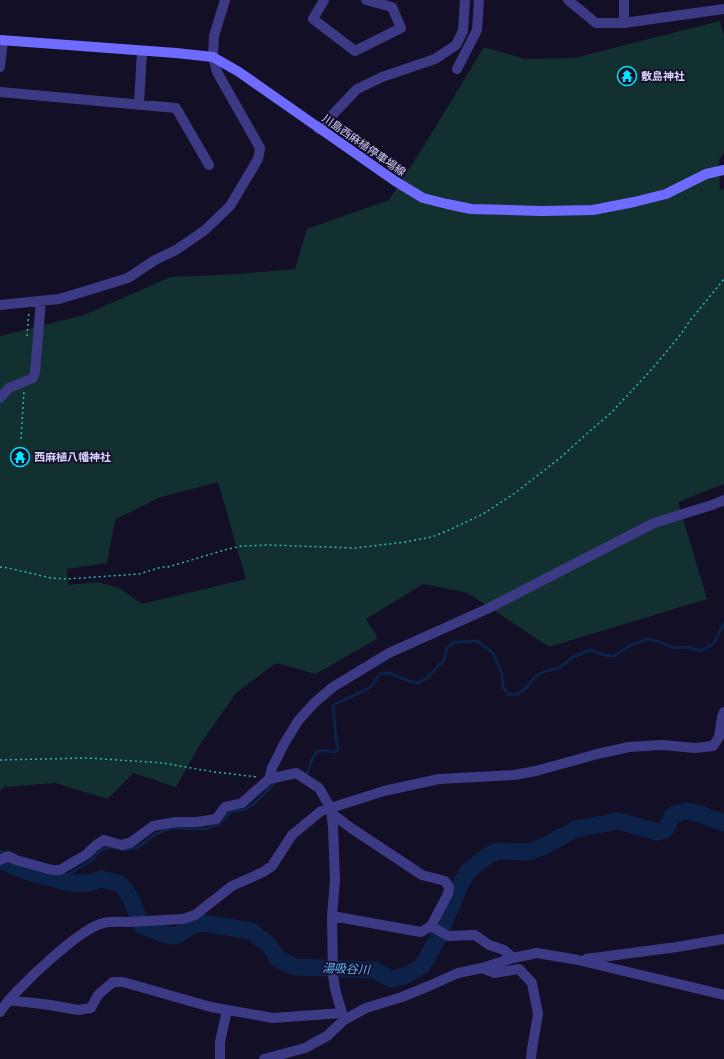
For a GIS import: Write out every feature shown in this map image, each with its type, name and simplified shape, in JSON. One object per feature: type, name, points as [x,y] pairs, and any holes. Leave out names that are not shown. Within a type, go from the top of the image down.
[{"type":"main road","name":"川島西麻植停車場線","points":[[1,40],[213,57],[239,72],[413,193],[423,198],[441,203],[471,209],[542,211],[594,210],[666,194],[706,174],[724,170]]},
{"type":"street","points":[[0,305],[60,299],[128,278],[155,260],[176,250],[206,230],[230,206],[258,159],[260,148],[216,72],[213,57],[214,36],[225,0]]},
{"type":"street","points":[[324,0],[313,18],[355,51],[401,28],[392,7],[366,0]]},
{"type":"street","points":[[319,129],[357,89],[382,77],[435,59],[456,45],[463,31],[465,0]]},
{"type":"street","points":[[457,69],[477,30],[479,0]]},
{"type":"street","points":[[568,0],[596,23],[624,24],[724,8]]},
{"type":"street","points":[[624,0],[624,24]]},
{"type":"street","points":[[463,31],[477,30]]},
{"type":"street","points":[[0,67],[1,40]]},
{"type":"street","points":[[139,104],[142,51]]},
{"type":"street","points":[[0,92],[176,108],[208,165]]},
{"type":"street","points":[[0,398],[9,388],[33,378],[35,372],[41,301]]},
{"type":"street","points":[[269,779],[272,768],[284,744],[298,721],[314,702],[333,688],[389,653],[487,609],[654,523],[724,500]]},
{"type":"street","points":[[0,1012],[9,1000],[36,973],[88,929],[103,923],[183,919],[195,915],[232,886],[263,872],[272,866],[292,835],[321,811],[331,811],[384,791],[440,779],[514,775],[536,771],[597,754],[629,747],[662,745],[695,748],[713,746],[719,737],[724,712]]},
{"type":"street","points":[[4,858],[52,870],[60,870],[87,854],[104,840],[121,845],[130,843],[153,826],[176,822],[197,822],[216,819],[225,807],[242,803],[269,779],[296,773],[320,788],[331,811],[335,880],[332,916],[333,970],[343,1016]]},
{"type":"street","points":[[331,811],[351,828],[422,875],[445,881],[449,887],[448,894],[434,927],[421,932],[332,916]]},
{"type":"street","points":[[434,927],[448,936],[475,935],[489,945],[504,950],[513,958]]},
{"type":"street","points":[[578,960],[670,948],[724,939]]},
{"type":"street","points":[[9,1000],[78,1010],[91,1008],[98,995],[112,982],[123,982],[211,1007],[273,1018],[343,1016],[402,997],[458,973],[537,953],[578,960],[724,995]]},
{"type":"street","points":[[482,968],[494,972],[519,969],[532,982],[538,1014],[531,1059]]},
{"type":"street","points":[[220,1059],[220,1042],[227,1010]]},
{"type":"street","points":[[264,1059],[305,1048],[327,1036],[343,1016]]},
{"type":"path","points":[[0,566],[51,578],[66,579],[140,574],[242,546],[270,545],[355,548],[432,537],[483,514],[514,493],[560,458],[611,413],[653,368],[724,279]]},
{"type":"path","points":[[0,760],[88,758],[164,763],[214,772],[269,779]]},
{"type":"green space","points":[[720,21],[724,35],[724,152],[719,160],[720,190],[724,189],[724,484],[678,502],[707,599],[549,647],[468,593],[423,584],[366,619],[378,638],[316,674],[276,663],[236,693],[199,746],[176,787],[133,773],[108,799],[55,783],[4,787],[0,792],[0,336],[84,315],[170,277],[237,274],[295,269],[307,229],[389,200],[484,47],[525,59],[574,58]],"holes":[[[218,482],[246,579],[142,604],[119,588],[98,582],[68,585],[67,569],[107,563],[115,520],[158,498]]]},
{"type":"waterway","points":[[307,773],[313,757],[318,751],[335,752],[338,749],[333,705],[371,687],[380,674],[389,673],[418,683],[427,678],[444,660],[447,648],[454,642],[477,641],[493,653],[502,674],[503,687],[508,694],[518,694],[527,687],[534,678],[543,672],[559,668],[573,657],[590,650],[605,655],[614,656],[631,645],[648,639],[663,643],[673,648],[688,647],[701,651],[713,644],[724,624]]},
{"type":"waterway","points":[[121,849],[124,850],[138,847],[156,834],[172,828],[206,829],[219,824],[232,811],[243,810],[253,805],[278,781]]},
{"type":"waterway","name":"湯吸谷川","points":[[0,859],[34,874],[71,883],[89,883],[101,879],[119,883],[131,899],[141,925],[163,934],[175,936],[194,925],[203,923],[251,931],[269,945],[278,959],[295,967],[375,970],[391,979],[405,976],[422,966],[438,938],[459,887],[468,871],[490,854],[499,851],[528,852],[542,847],[576,829],[618,821],[658,832],[665,830],[673,815],[685,811],[697,813],[724,823]]},
{"type":"waterway","points":[[59,880],[92,860],[101,850],[110,847],[115,848]]},
{"type":"place","name":"敷島神社","points":[[627,76]]},
{"type":"place","name":"西麻植八幡神社","points":[[20,457]]}]
